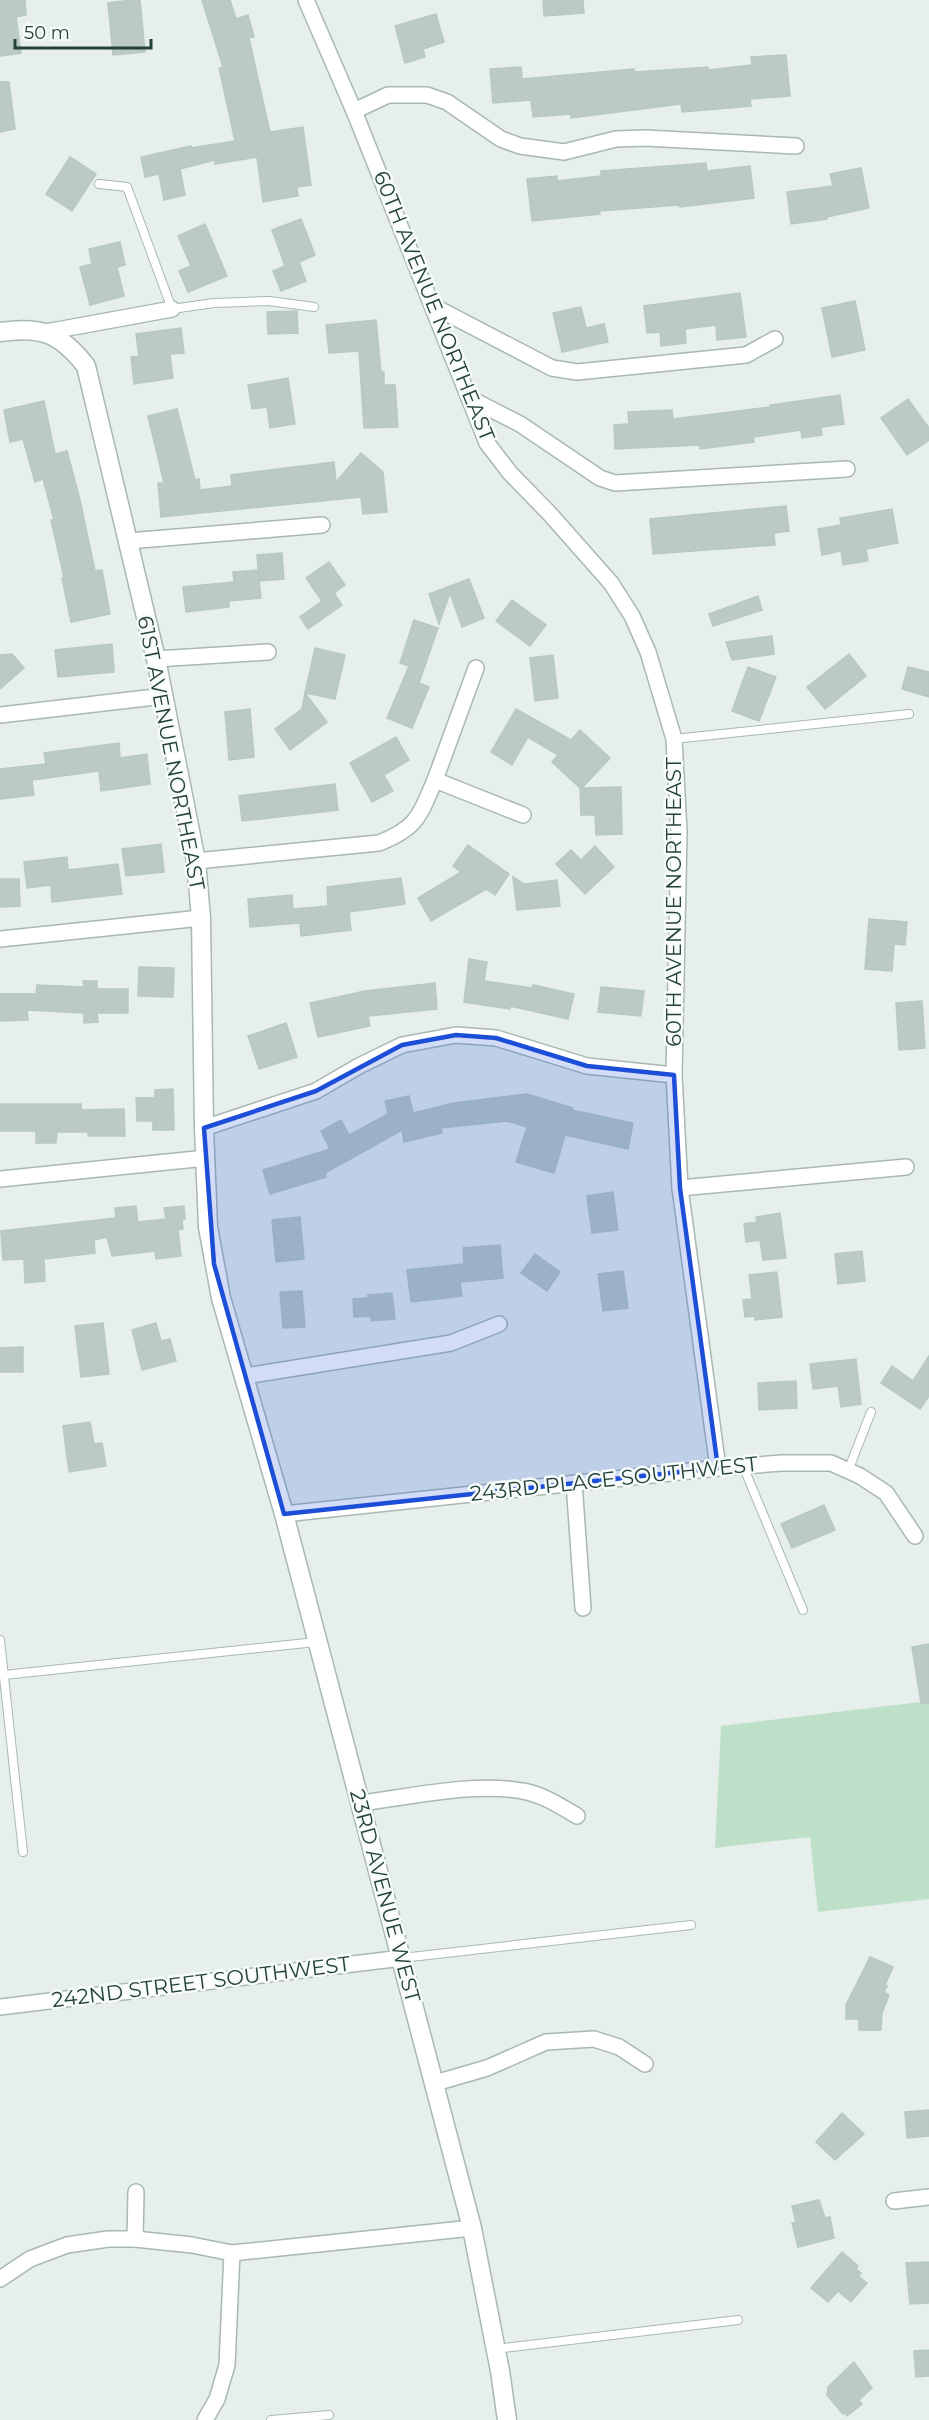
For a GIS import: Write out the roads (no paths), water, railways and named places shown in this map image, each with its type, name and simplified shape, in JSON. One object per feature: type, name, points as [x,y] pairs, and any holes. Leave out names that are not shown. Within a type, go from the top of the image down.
[{"type":"street","name":"60TH AVENUE NORTHEAST","points":[[306,0],[354,111],[487,443],[510,473],[611,583],[632,616],[648,652],[674,739],[679,832],[674,1075],[680,1188],[718,1468]]},
{"type":"street","points":[[354,111],[388,95],[427,95],[447,102],[501,139],[520,146],[564,152],[616,139],[645,138],[796,146]]},
{"type":"street","points":[[433,306],[552,368],[577,372],[746,355],[775,339]]},
{"type":"street","points":[[0,332],[19,329],[46,332],[172,309]]},
{"type":"street","name":"61ST AVENUE NORTHEAST","points":[[46,332],[70,346],[86,366],[156,659],[196,861],[201,918],[208,1227],[221,1298],[245,1376]]},
{"type":"street","points":[[469,398],[520,424],[600,478],[615,483],[847,469]]},
{"type":"street","points":[[128,541],[322,525]]},
{"type":"street","points":[[156,659],[268,652]]},
{"type":"street","points":[[196,861],[379,843],[401,834],[419,818],[476,668]]},
{"type":"street","points":[[0,715],[164,696]]},
{"type":"street","points":[[435,780],[523,815]]},
{"type":"street","points":[[0,939],[201,918]]},
{"type":"street","points":[[204,1128],[316,1091],[402,1045],[456,1035],[496,1038],[587,1066],[674,1075]]},
{"type":"street","points":[[0,1179],[206,1158]]},
{"type":"street","points":[[680,1188],[906,1167]]},
{"type":"street","points":[[245,1376],[451,1343],[499,1324]]},
{"type":"street","name":"23RD AVENUE WEST","points":[[245,1376],[361,1803],[472,2228],[496,2349],[507,2420]]},
{"type":"street","name":"243RD PLACE SOUTHWEST","points":[[284,1514],[718,1468],[831,1463],[886,1493],[915,1536]]},
{"type":"street","points":[[574,1483],[583,1608]]},
{"type":"street","points":[[361,1803],[483,1788],[523,1791],[548,1800],[577,1816]]},
{"type":"street","name":"242ND STREET SOUTHWEST","points":[[0,2007],[402,1958]]},
{"type":"street","points":[[435,2084],[487,2068],[546,2042],[594,2039],[620,2047],[645,2064]]},
{"type":"street","points":[[135,2239],[136,2192]]},
{"type":"street","points":[[894,2201],[929,2197]]},
{"type":"street","points":[[0,2279],[30,2259],[67,2245],[108,2240],[135,2239],[192,2245],[232,2253],[472,2228]]},
{"type":"street","points":[[205,2420],[217,2399],[227,2365],[232,2253]]},
{"type":"lane","points":[[99,184],[127,187],[172,309],[214,303],[269,301],[314,307]]},
{"type":"lane","points":[[674,739],[909,714]]},
{"type":"lane","points":[[848,1471],[871,1412]]},
{"type":"lane","points":[[743,1466],[803,1611]]},
{"type":"lane","points":[[0,1640],[23,1852]]},
{"type":"lane","points":[[4,1675],[318,1642]]},
{"type":"lane","points":[[402,1958],[691,1925]]},
{"type":"lane","points":[[496,2349],[738,2320]]},
{"type":"lane","points":[[271,2420],[329,2415]]}]
